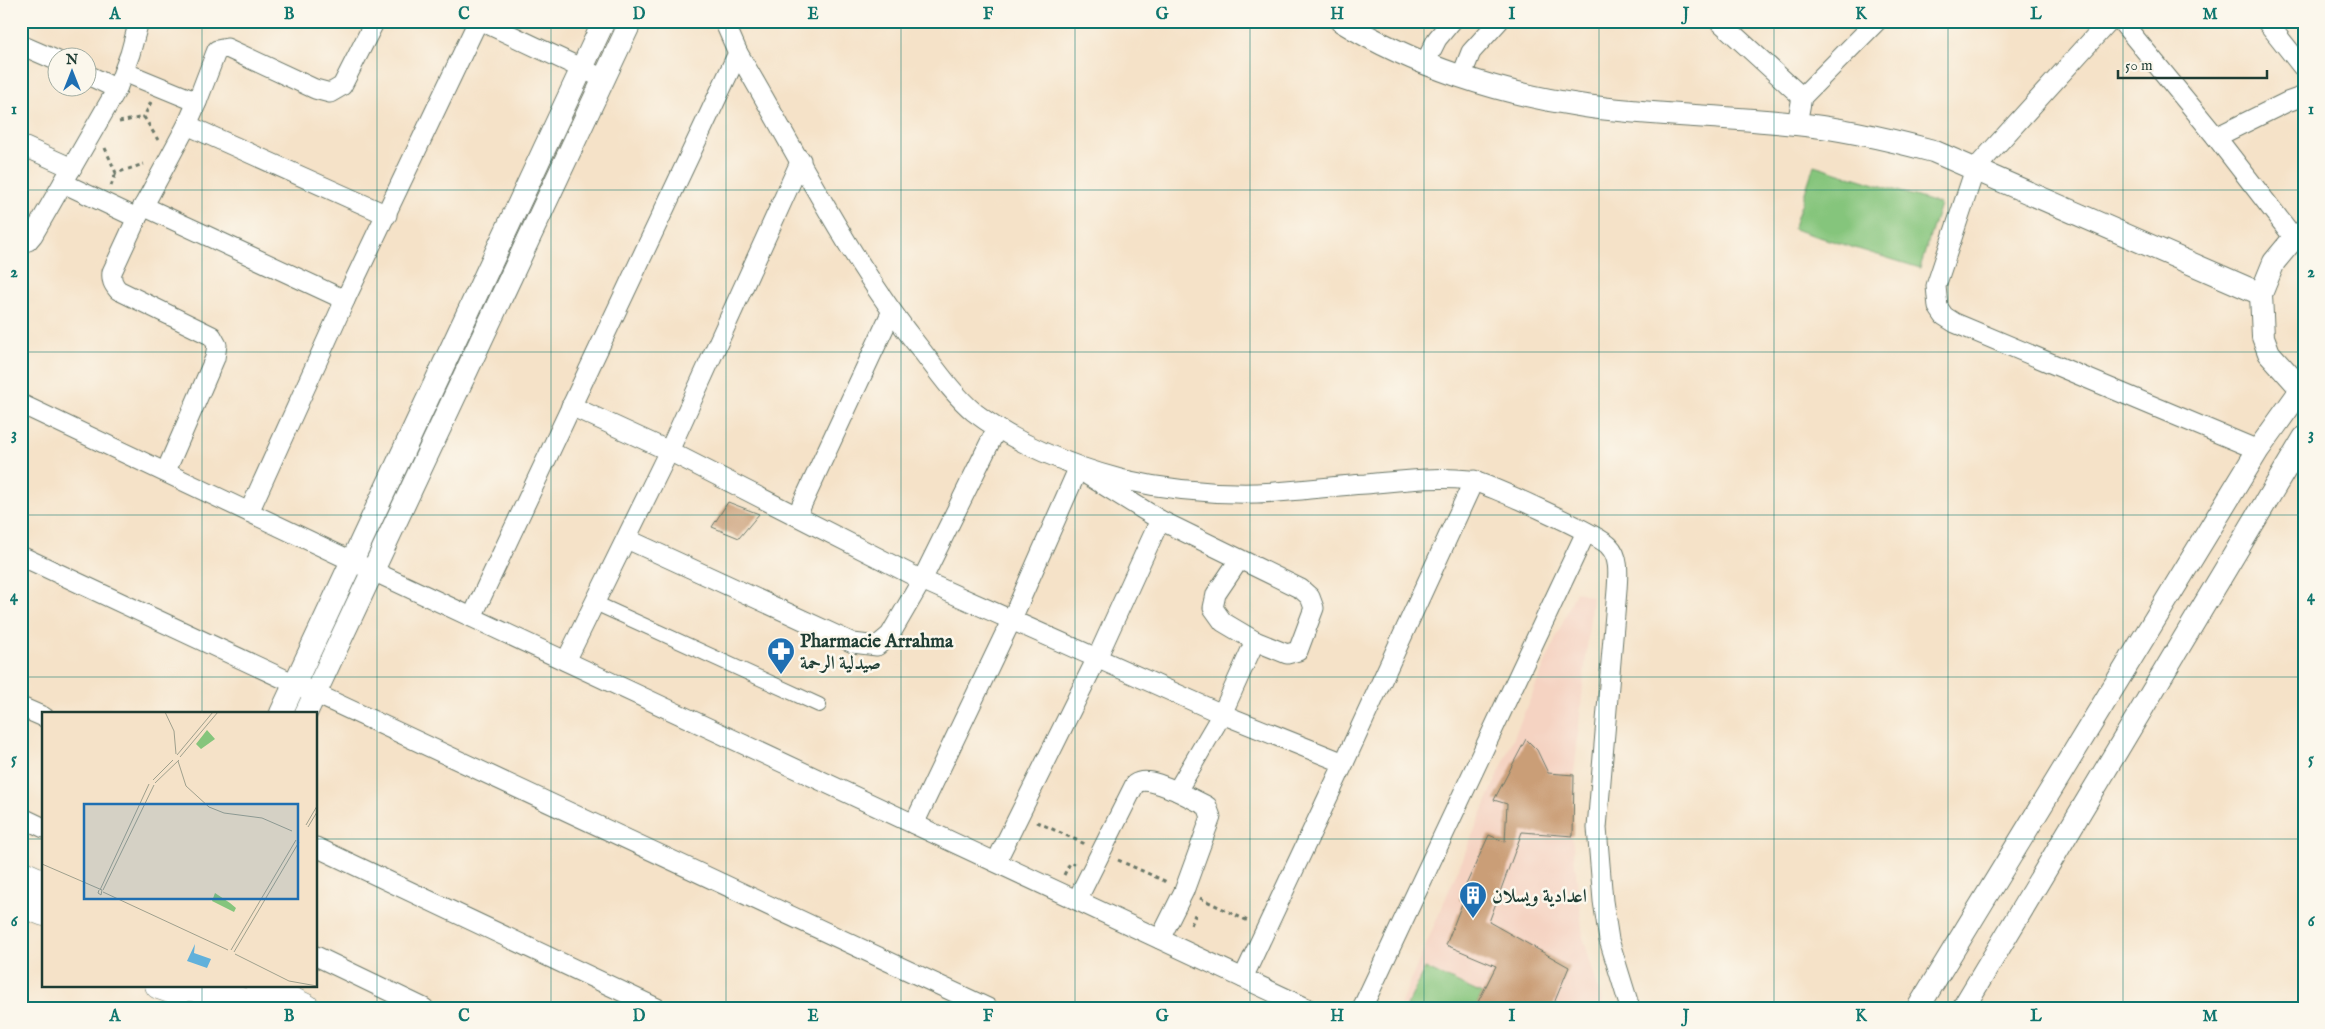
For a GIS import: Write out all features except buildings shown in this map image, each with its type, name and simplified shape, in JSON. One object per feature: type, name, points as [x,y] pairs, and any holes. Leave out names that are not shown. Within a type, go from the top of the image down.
[{"type":"main road","points":[[21,874],[42,883]]},
{"type":"main road","points":[[21,903],[42,911]]},
{"type":"main road","points":[[162,986],[176,991],[193,986],[227,994],[254,1008]]},
{"type":"main road","points":[[260,986],[306,1008]]},
{"type":"street","points":[[21,243],[33,235],[120,81],[139,21]]},
{"type":"street","points":[[166,472],[215,358],[217,345],[212,336],[125,294],[113,285],[112,272],[140,212],[187,125],[215,55],[222,48],[232,50],[322,92],[330,93],[337,90],[346,78],[375,21]]},
{"type":"street","points":[[249,512],[344,300],[480,21],[604,79]]},
{"type":"street","points":[[281,712],[604,21]]},
{"type":"street","points":[[310,703],[631,21]]},
{"type":"street","points":[[724,21],[738,53],[848,244],[892,313],[955,394],[973,411],[997,428],[1074,466],[1160,520],[1301,589],[1310,597],[1314,608],[1298,651],[1286,654],[1255,641],[1223,622],[1213,608],[1216,594],[1239,560]]},
{"type":"street","points":[[1341,21],[1360,33],[1425,63],[1461,77],[1521,95],[1585,106],[1643,113],[1797,124],[1893,140],[1933,152],[1975,169],[2261,294]]},
{"type":"street","points":[[1425,63],[1436,39],[1452,21]]},
{"type":"street","points":[[1461,77],[1471,52],[1499,21]]},
{"type":"street","points":[[1718,21],[1802,97]]},
{"type":"street","points":[[1797,124],[1802,97],[1877,21]]},
{"type":"street","points":[[2109,21],[1975,169],[1936,286],[1938,307],[1944,316],[1955,323],[2258,450]]},
{"type":"street","points":[[1918,1008],[2258,450],[2302,391],[2269,353],[2263,337],[2261,294],[2274,262],[2299,235],[2121,21]]},
{"type":"street","points":[[2266,21],[2304,69]]},
{"type":"street","points":[[21,45],[48,57]]},
{"type":"street","points":[[472,616],[738,53]]},
{"type":"street","points":[[98,77],[159,86],[197,102]]},
{"type":"street","points":[[2216,136],[2286,102],[2304,96]]},
{"type":"street","points":[[187,125],[386,215]]},
{"type":"street","points":[[21,145],[67,176],[140,212],[344,300]]},
{"type":"street","points":[[566,661],[669,451],[801,160]]},
{"type":"street","points":[[797,515],[892,313]]},
{"type":"street","points":[[21,404],[373,572],[472,616],[1307,1008]]},
{"type":"street","points":[[570,406],[669,451],[922,580],[1010,621],[1222,714],[1344,763]]},
{"type":"street","points":[[627,539],[863,646],[877,646],[885,641],[896,626],[922,580],[997,428]]},
{"type":"street","points":[[1963,1008],[2304,438]]},
{"type":"street","points":[[1074,466],[1121,479],[1218,492],[1259,493],[1409,479],[1474,480],[1586,532],[1610,546],[1614,553],[1618,572],[1597,828],[1602,902],[1609,940],[1630,1008]]},
{"type":"street","points":[[914,824],[1010,621],[1074,466]]},
{"type":"street","points":[[1243,978],[1474,480]]},
{"type":"street","points":[[996,862],[1097,658],[1160,520]]},
{"type":"street","points":[[1362,1008],[1586,532]]},
{"type":"street","points":[[21,556],[294,684],[310,703],[988,1008]]},
{"type":"street","points":[[594,603],[819,705]]},
{"type":"street","points":[[1177,792],[1222,714],[1255,641]]},
{"type":"street","points":[[21,707],[42,717]]},
{"type":"street","points":[[1077,900],[1135,784],[1146,780],[1207,806],[1210,812],[1208,829],[1184,890],[1160,939]]},
{"type":"street","points":[[21,817],[42,827]]},
{"type":"street","points":[[318,848],[657,1008]]},
{"type":"street","points":[[318,957],[424,1008]]},
{"type":"path","points":[[95,126],[116,173],[169,157],[144,117],[159,86]]},
{"type":"path","points":[[1020,814],[1266,930]]},
{"type":"shaded area","points":[[1576,591],[1592,597],[1574,775],[1572,836],[1583,937],[1604,1008],[1399,1008]]},
{"type":"green space","points":[[1814,165],[1940,204],[1920,268],[1793,229]]},
{"type":"green space","points":[[1425,968],[1482,994],[1475,1008],[1406,1008]]},
{"type":"place","name":"Pharmacie Arrahma صيدلية الرحمة","points":[[781,675]]},
{"type":"place","name":"اعدادية ويسلان","points":[[1473,919]]}]
